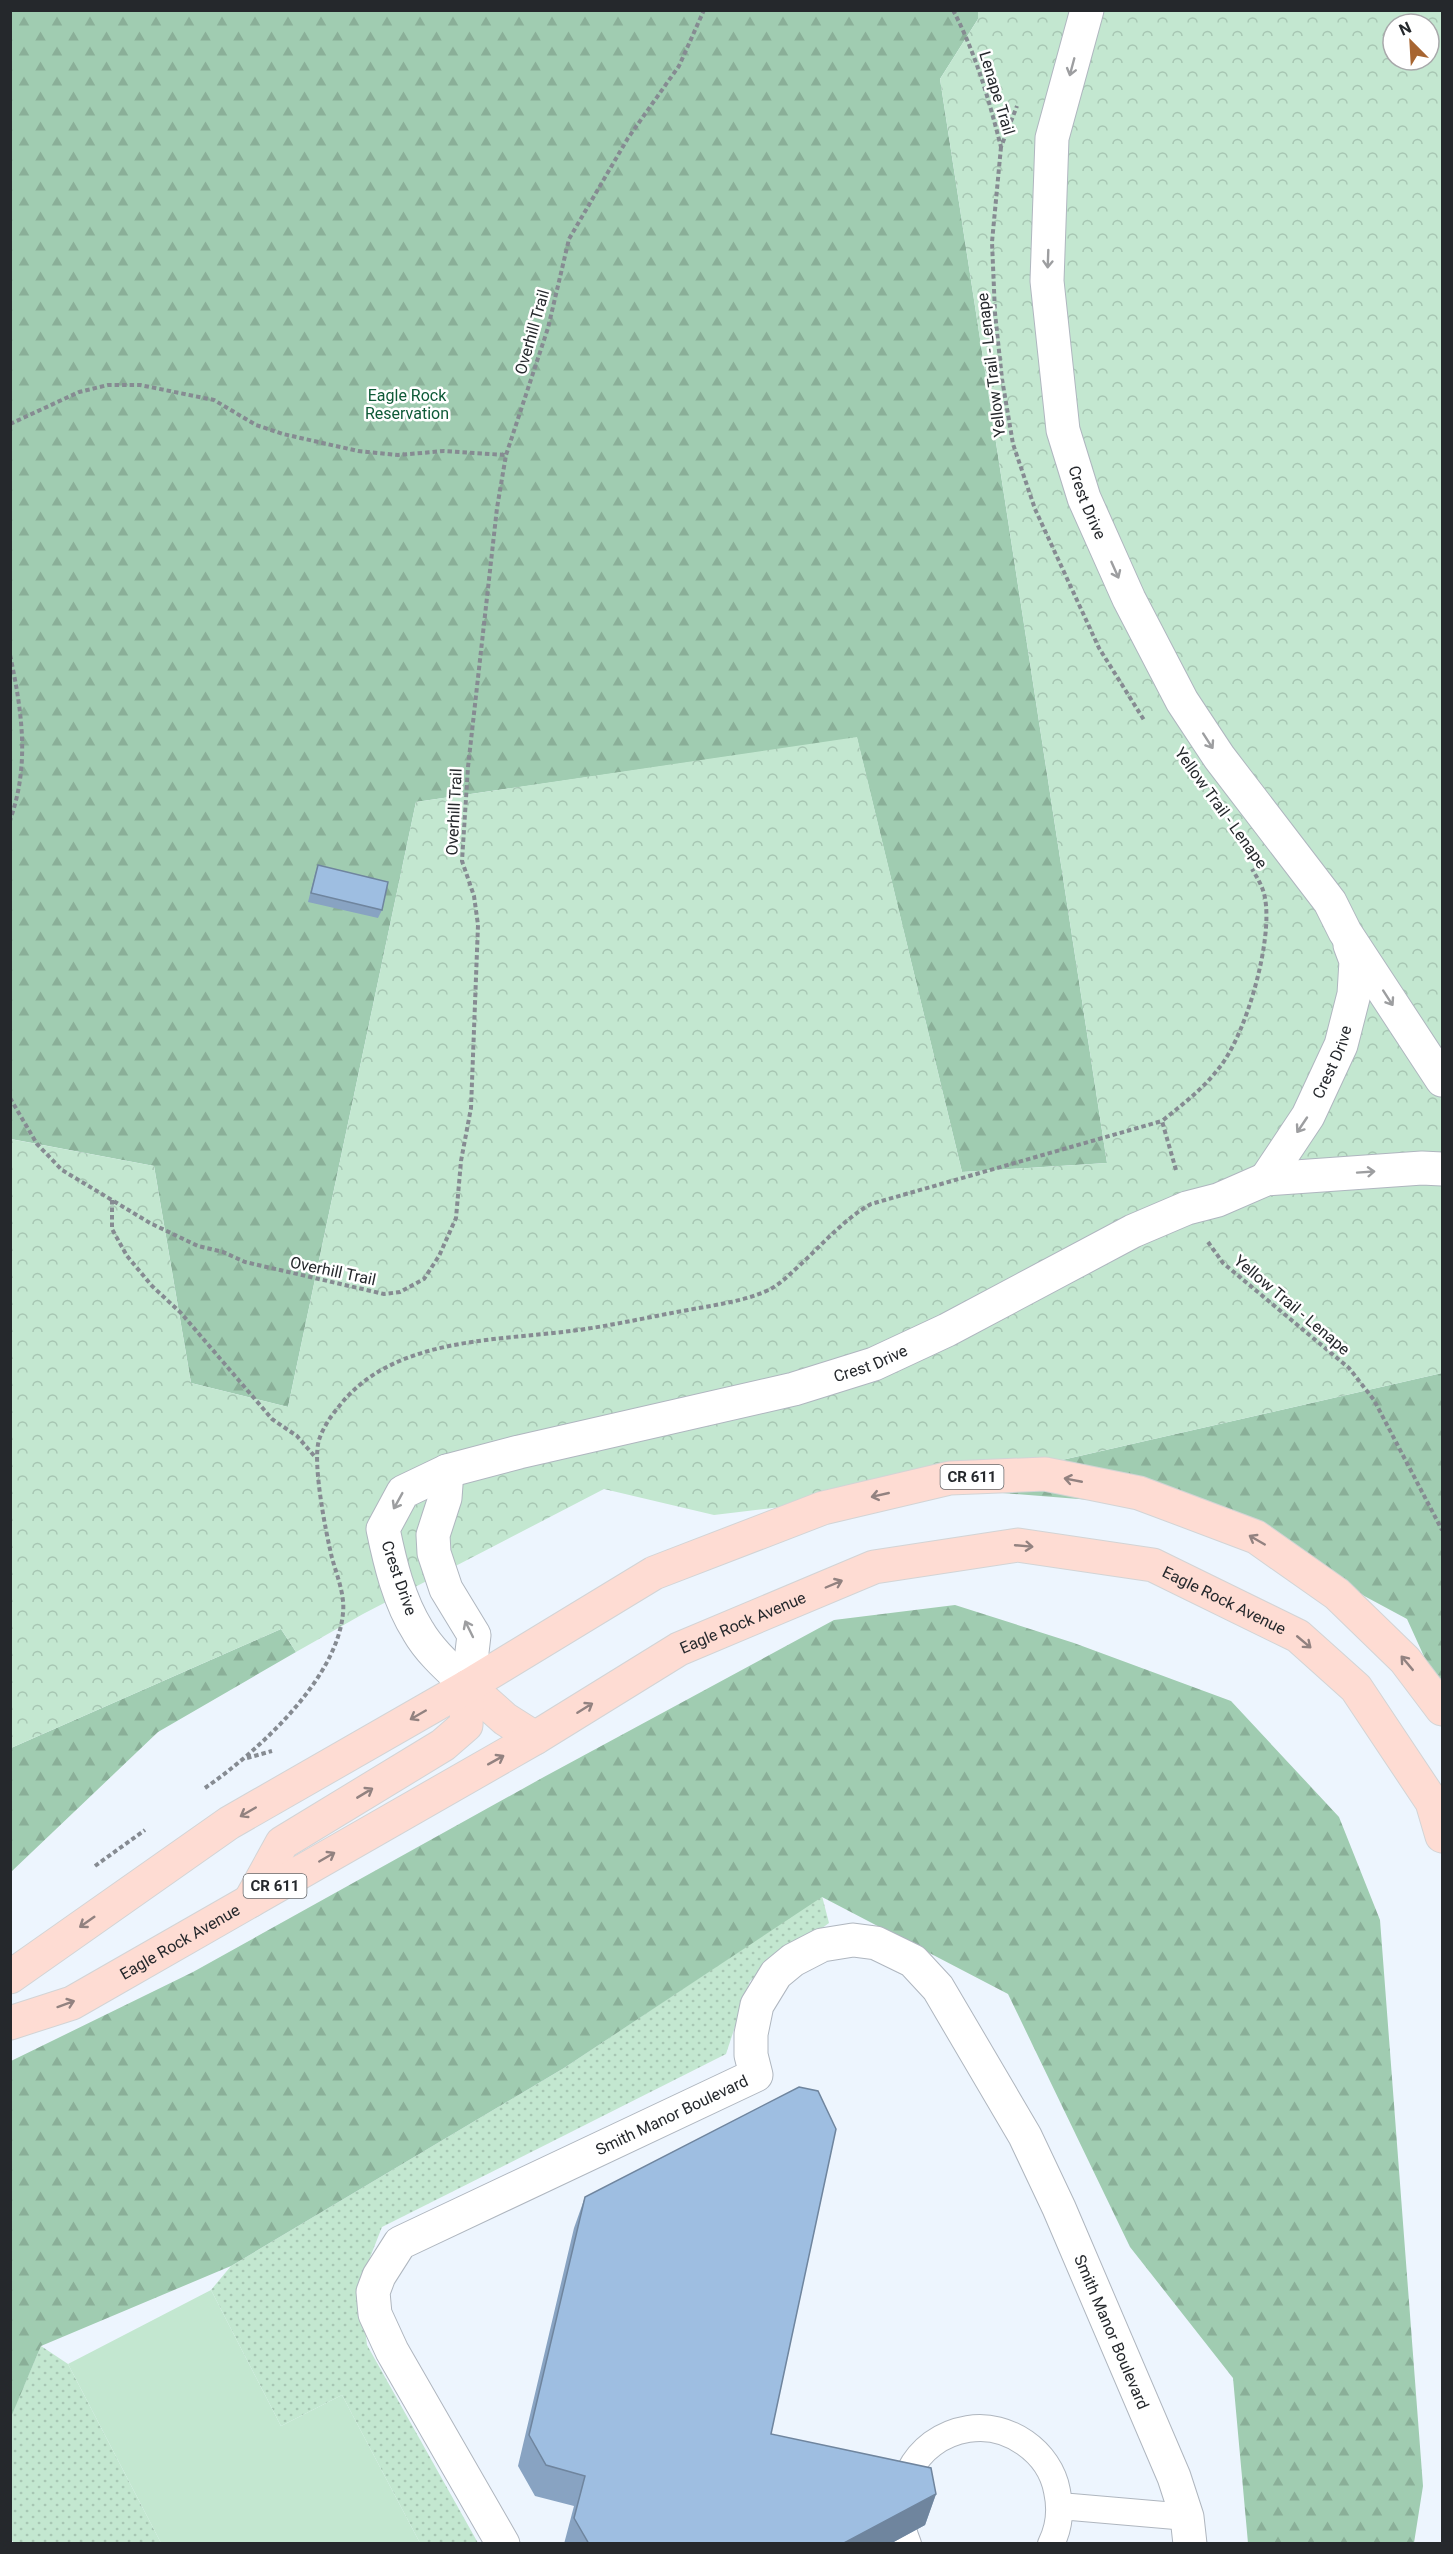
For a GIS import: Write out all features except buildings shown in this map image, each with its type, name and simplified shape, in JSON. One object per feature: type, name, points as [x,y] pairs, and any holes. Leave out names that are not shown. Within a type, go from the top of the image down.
[{"type":"main road","name":"CR 611","points":[[10,1977],[229,1823],[468,1686],[654,1573],[823,1508],[950,1478],[1045,1474],[1139,1493],[1256,1537],[1337,1594],[1405,1660],[1443,1710]]},
{"type":"main road","name":"Eagle Rock Avenue","points":[[10,2023],[72,2003],[535,1738],[679,1649],[874,1567],[1018,1545],[1153,1565],[1298,1636],[1356,1688],[1432,1802],[1443,1836]]},
{"type":"main road","points":[[468,1686],[505,1719],[535,1738]]},
{"type":"main road","points":[[250,1901],[282,1843],[443,1745],[466,1725],[468,1686]]},
{"type":"street","name":"Crest Drive","points":[[1087,10],[1052,138],[1047,282],[1063,430],[1084,498],[1129,599],[1182,701],[1219,757],[1330,902],[1356,961],[1354,994],[1341,1045],[1308,1116],[1266,1179]]},
{"type":"street","name":"Crest Drive","points":[[1345,932],[1443,1080]]},
{"type":"street","name":"Crest Drive","points":[[468,1686],[442,1661],[417,1631],[398,1584],[383,1529],[403,1492],[447,1471],[519,1452],[795,1389],[874,1364],[947,1330],[1133,1231],[1187,1208],[1218,1200],[1266,1179],[1422,1168],[1443,1169]]},
{"type":"street","points":[[447,1471],[445,1497],[433,1535],[434,1552],[446,1589],[474,1635],[468,1686]]},
{"type":"street","name":"Smith Manor Boulevard","points":[[503,2544],[392,2351],[375,2314],[372,2292],[378,2276],[400,2243],[756,2075],[751,2055],[751,2034],[758,2006],[768,1985],[793,1960],[822,1945],[853,1940],[876,1943],[913,1961],[938,1988],[1025,2136],[1110,2324],[1174,2477],[1188,2530]]},
{"type":"lane","points":[[908,2544],[901,2527],[899,2500],[907,2475],[922,2452],[944,2437],[969,2429],[996,2430],[1021,2439],[1041,2456],[1055,2479],[1060,2506],[1057,2532],[1051,2544]]},
{"type":"lane","points":[[1060,2506],[1188,2530]]},
{"type":"path","name":"Overhill Trail","points":[[10,1098],[37,1144],[48,1157],[84,1185],[179,1237],[244,1262],[384,1294],[400,1292],[424,1279],[439,1256],[456,1218],[461,1161],[471,1108],[478,925],[474,896],[462,861],[468,767],[497,508],[506,455],[548,328],[569,239],[628,138],[679,66],[704,10]]},
{"type":"path","name":"Lenape Trail","points":[[953,10],[967,37],[986,88],[1001,147]]},
{"type":"path","name":"Lenape Trail","points":[[1001,147],[1018,105]]},
{"type":"path","name":"Yellow Trail - Lenape","points":[[1001,147],[992,242],[1002,379],[1012,444],[1035,509],[1099,648],[1149,727]]},
{"type":"path","points":[[10,424],[79,392],[108,385],[140,385],[214,399],[256,425],[283,434],[358,451],[398,455],[444,451],[506,455]]},
{"type":"path","points":[[10,655],[23,719],[24,747],[16,805],[10,820]]},
{"type":"path","name":"Yellow Trail - Lenape","points":[[1247,861],[1263,887],[1266,901],[1266,930],[1246,1017],[1221,1066],[1200,1091],[1162,1121],[1187,1208],[1223,1263],[1349,1368],[1374,1400],[1443,1530]]},
{"type":"path","points":[[112,1200],[112,1229],[127,1256],[152,1286],[181,1312],[272,1419],[297,1436],[316,1459]]},
{"type":"green space","name":"Eagle Rock Reservation","points":[[10,11],[978,11],[978,19],[940,79],[1107,1163],[962,1172],[857,738],[416,802],[288,1407],[191,1383],[154,1166],[11,1139]]},
{"type":"green space","points":[[978,11],[1442,11],[1442,1373],[940,1488],[714,1515],[604,1489],[363,1614],[296,1652],[281,1629],[11,1748],[10,1139],[154,1166],[191,1383],[288,1407],[416,802],[857,737],[962,1172],[1107,1163],[940,79],[978,19]]},
{"type":"green space","points":[[1442,1373],[1442,1696],[1407,1619],[1203,1509],[940,1488]]},
{"type":"green space","points":[[955,1605],[1074,1643],[1231,1701],[1339,1817],[1380,1920],[1423,2486],[1414,2543],[1248,2543],[1233,2378],[1130,2247],[1008,1994],[822,1897],[564,2068],[231,2266],[41,2346],[11,2417],[11,2061],[193,1972],[542,1778],[834,1620]]},
{"type":"green space","points":[[281,1629],[296,1652],[158,1732],[11,1872],[11,1748]]},
{"type":"green space","points":[[822,1896],[829,1923],[750,1981],[726,2054],[382,2227],[360,2283],[367,2345],[478,2543],[420,2543],[342,2395],[281,2426],[211,2290],[231,2266],[564,2068]]},
{"type":"green space","points":[[211,2290],[281,2426],[342,2395],[420,2543],[161,2543],[68,2364]]},
{"type":"green space","points":[[41,2346],[68,2364],[161,2543],[14,2543],[10,2538],[10,2418]]}]
